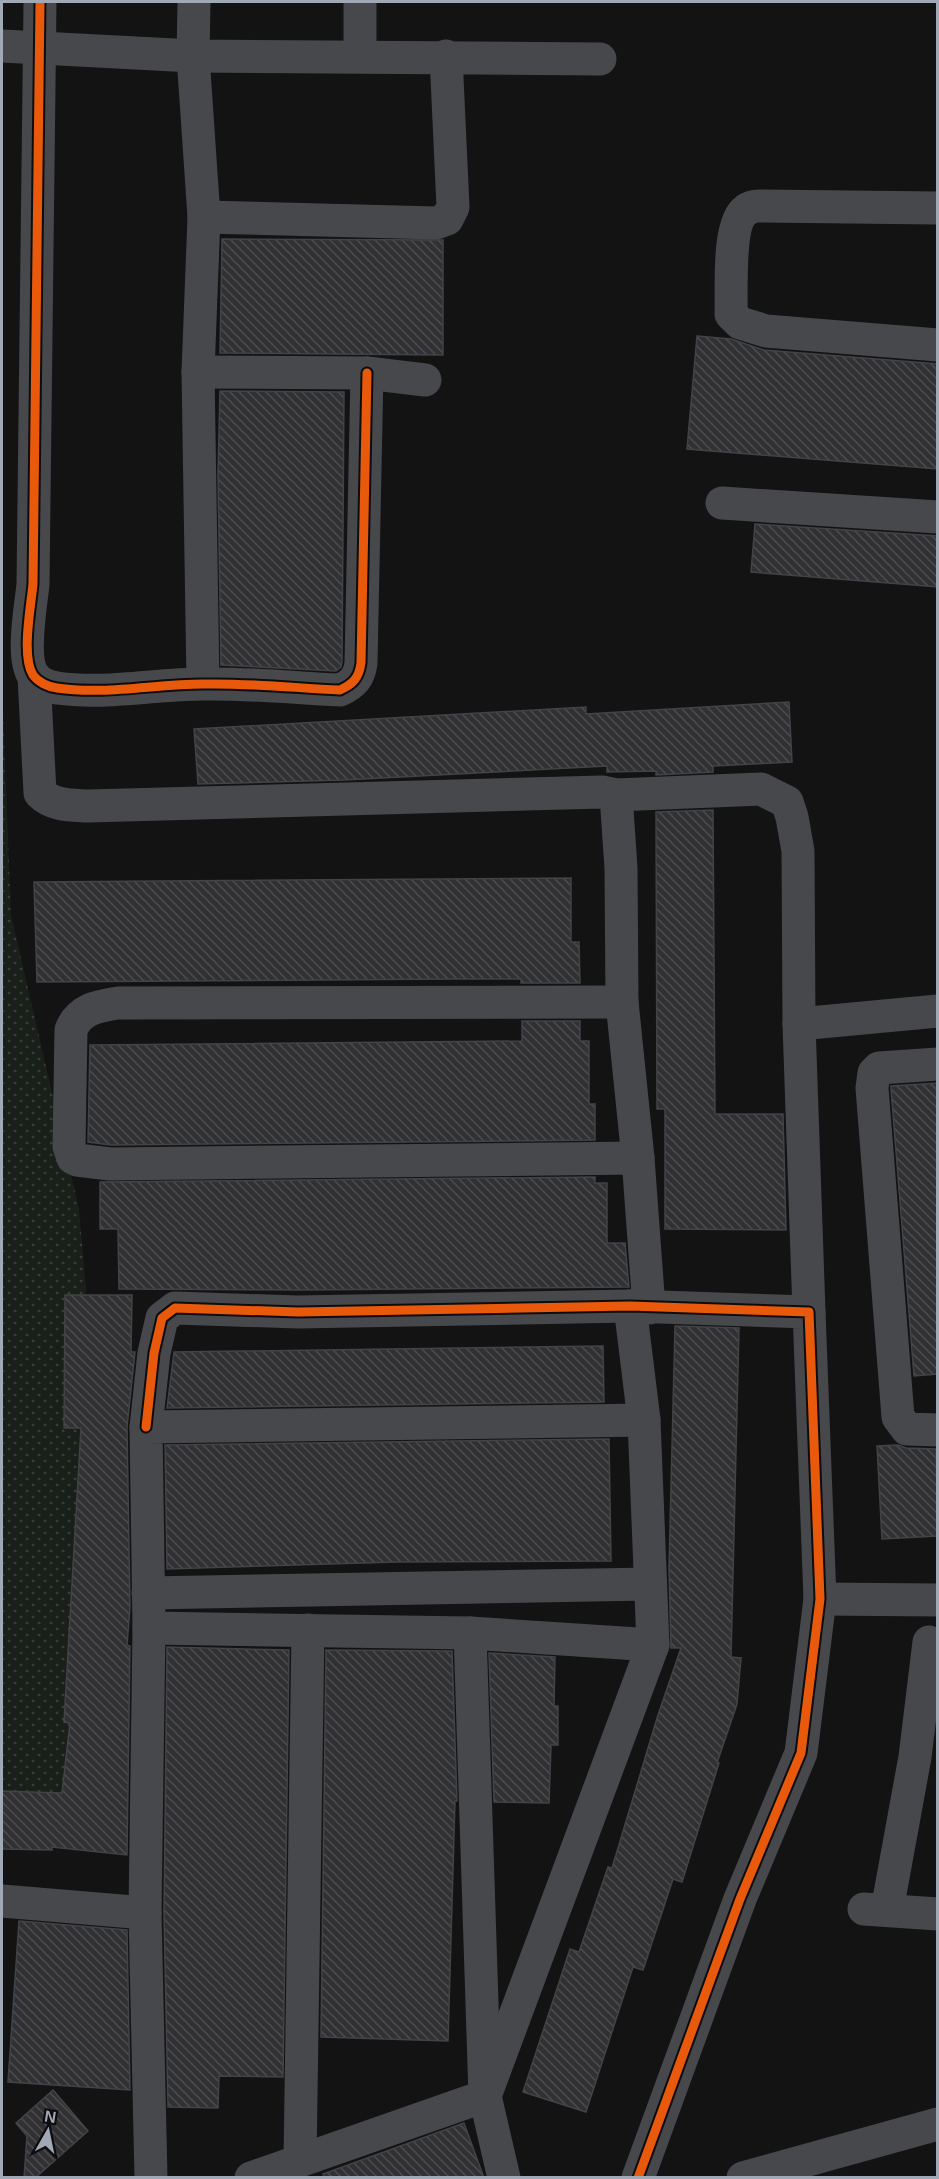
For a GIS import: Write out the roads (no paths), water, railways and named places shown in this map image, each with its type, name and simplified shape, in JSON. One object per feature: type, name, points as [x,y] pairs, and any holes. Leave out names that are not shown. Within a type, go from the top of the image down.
[{"type":"street","points":[[40,2],[33,584],[28,647],[34,676],[40,793],[46,799],[60,804],[88,806],[602,792],[616,795],[761,789],[787,802],[792,817],[798,851],[799,1024],[820,1599],[801,1753],[740,1899],[638,2178]]},
{"type":"street","points":[[194,2],[193,56],[204,217],[198,372],[203,684]]},
{"type":"street","points":[[360,2],[360,56]]},
{"type":"street","points":[[2,46],[193,56],[446,56],[600,59]]},
{"type":"street","points":[[204,217],[436,223],[447,219],[453,207],[446,56]]},
{"type":"street","points":[[938,208],[759,206],[747,209],[740,217],[733,238],[731,314],[740,323],[766,331],[938,345]]},
{"type":"street","points":[[198,372],[367,373],[425,380]]},
{"type":"street","points":[[34,676],[50,687],[71,689],[122,689],[203,684],[340,690],[351,684],[358,676],[361,663],[367,373]]},
{"type":"street","points":[[722,503],[938,517]]},
{"type":"street","points":[[484,2096],[653,1645],[640,1307],[638,1158],[622,1002],[621,868],[616,795]]},
{"type":"street","points":[[622,1002],[118,1003],[104,1005],[86,1010],[77,1018],[72,1030],[69,1146],[72,1155],[77,1160],[110,1164],[638,1158]]},
{"type":"street","points":[[799,1024],[938,1011]]},
{"type":"street","points":[[938,1064],[879,1068],[874,1071],[872,1077],[898,1417],[907,1430],[938,1430]]},
{"type":"street","points":[[150,2178],[145,1913],[148,1629],[146,1427],[153,1353],[162,1318],[175,1308],[297,1312],[640,1307],[809,1312]]},
{"type":"street","points":[[146,1427],[644,1420]]},
{"type":"street","points":[[148,1593],[650,1584]]},
{"type":"street","points":[[820,1599],[938,1600]]},
{"type":"street","points":[[148,1629],[470,1633],[653,1645]]},
{"type":"street","points":[[300,2161],[308,1630]]},
{"type":"street","points":[[470,1633],[484,2096],[504,2178]]},
{"type":"street","points":[[929,1642],[926,1758],[875,1909],[938,1914]]},
{"type":"street","points":[[2,1901],[145,1913]]},
{"type":"street","points":[[251,2178],[484,2096]]},
{"type":"street","points":[[743,2178],[938,2124]]}]
